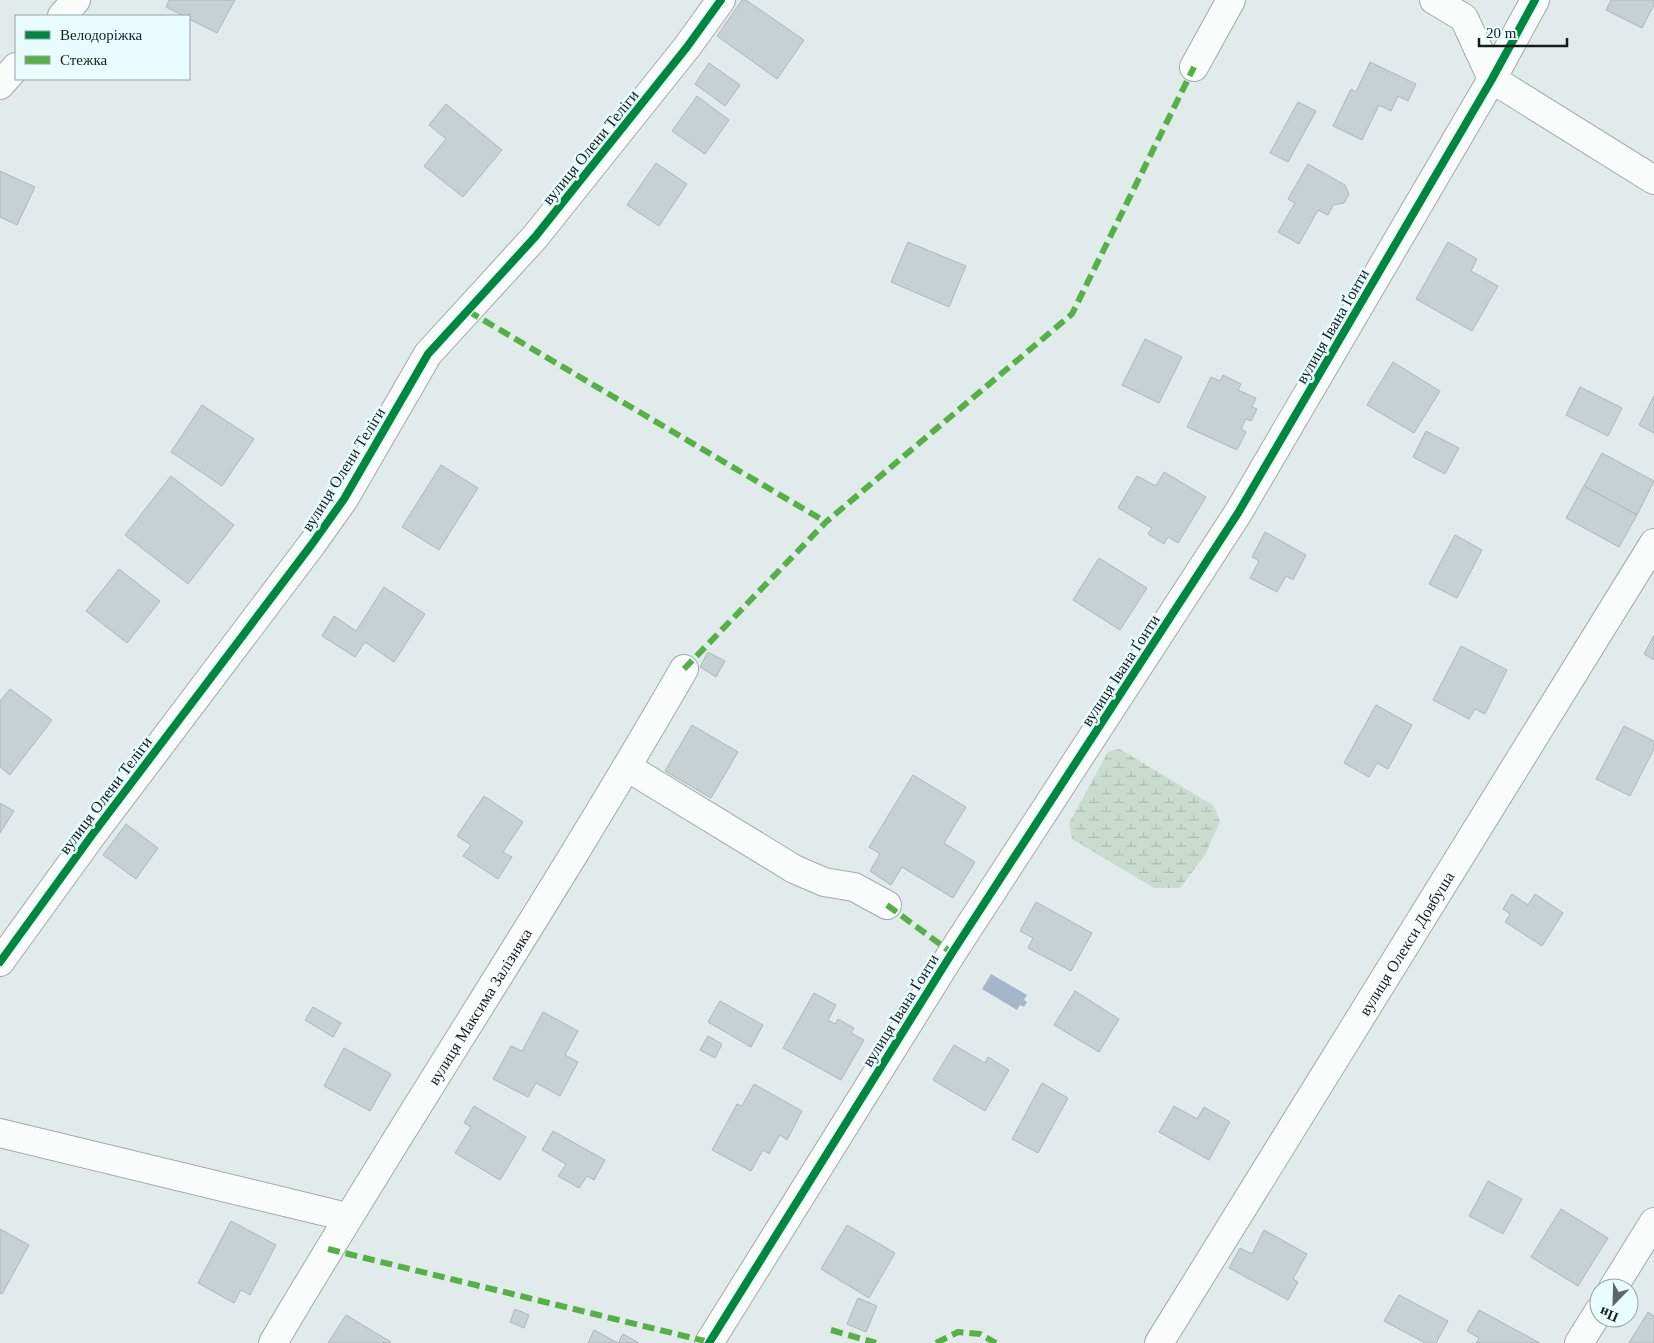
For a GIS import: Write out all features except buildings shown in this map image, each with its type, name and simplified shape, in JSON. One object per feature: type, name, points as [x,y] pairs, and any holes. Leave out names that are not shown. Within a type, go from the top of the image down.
[{"type":"street","points":[[63,15],[76,0]]},
{"type":"street","name":"вулиця Олени Теліги","points":[[0,962],[92,835],[339,506],[428,354],[535,237],[687,47],[721,0]]},
{"type":"street","points":[[1194,67],[1231,0]]},
{"type":"street","points":[[1434,0],[1464,18],[1492,80],[1654,180]]},
{"type":"street","name":"вулиця Івана Ґонти","points":[[708,1343],[952,954],[1238,513],[1492,80],[1536,0]]},
{"type":"street","points":[[0,85],[15,68]]},
{"type":"street","name":"вулиця Олекси Довбуша","points":[[1159,1343],[1654,543]]},
{"type":"street","name":"вулиця Максима Залізняка","points":[[273,1343],[347,1217],[628,767],[684,669]]},
{"type":"street","points":[[628,767],[794,869],[824,882],[854,887],[887,906]]},
{"type":"street","points":[[0,1133],[347,1217]]},
{"type":"street","points":[[1619,1278],[1654,1222]]},
{"type":"street","points":[[1579,1343],[1589,1326]]},
{"type":"green space","points":[[1120,749],[1214,806],[1220,822],[1205,855],[1180,888],[1154,888],[1072,839],[1069,823],[1108,752]]},
{"type":"water","points":[[991,974],[1027,995],[1024,1000],[1027,1002],[1024,1007],[1020,1005],[1017,1010],[982,989]]},
{"type":"marked path","points":[[684,669],[826,522],[1072,314],[1194,67]]},
{"type":"marked path","points":[[468,311],[826,522]]},
{"type":"marked path","points":[[887,905],[952,953]]},
{"type":"marked path","points":[[328,1249],[709,1342]]},
{"type":"marked path","points":[[831,1330],[876,1343]]},
{"type":"marked path","points":[[936,1343],[958,1332],[980,1334],[996,1343]]},
{"type":"cycle path","points":[[0,962],[92,835],[344,499],[428,354],[535,237],[687,47],[721,0]]},
{"type":"cycle path","points":[[709,1343],[952,953],[1238,513],[1492,79],[1535,0]]}]
